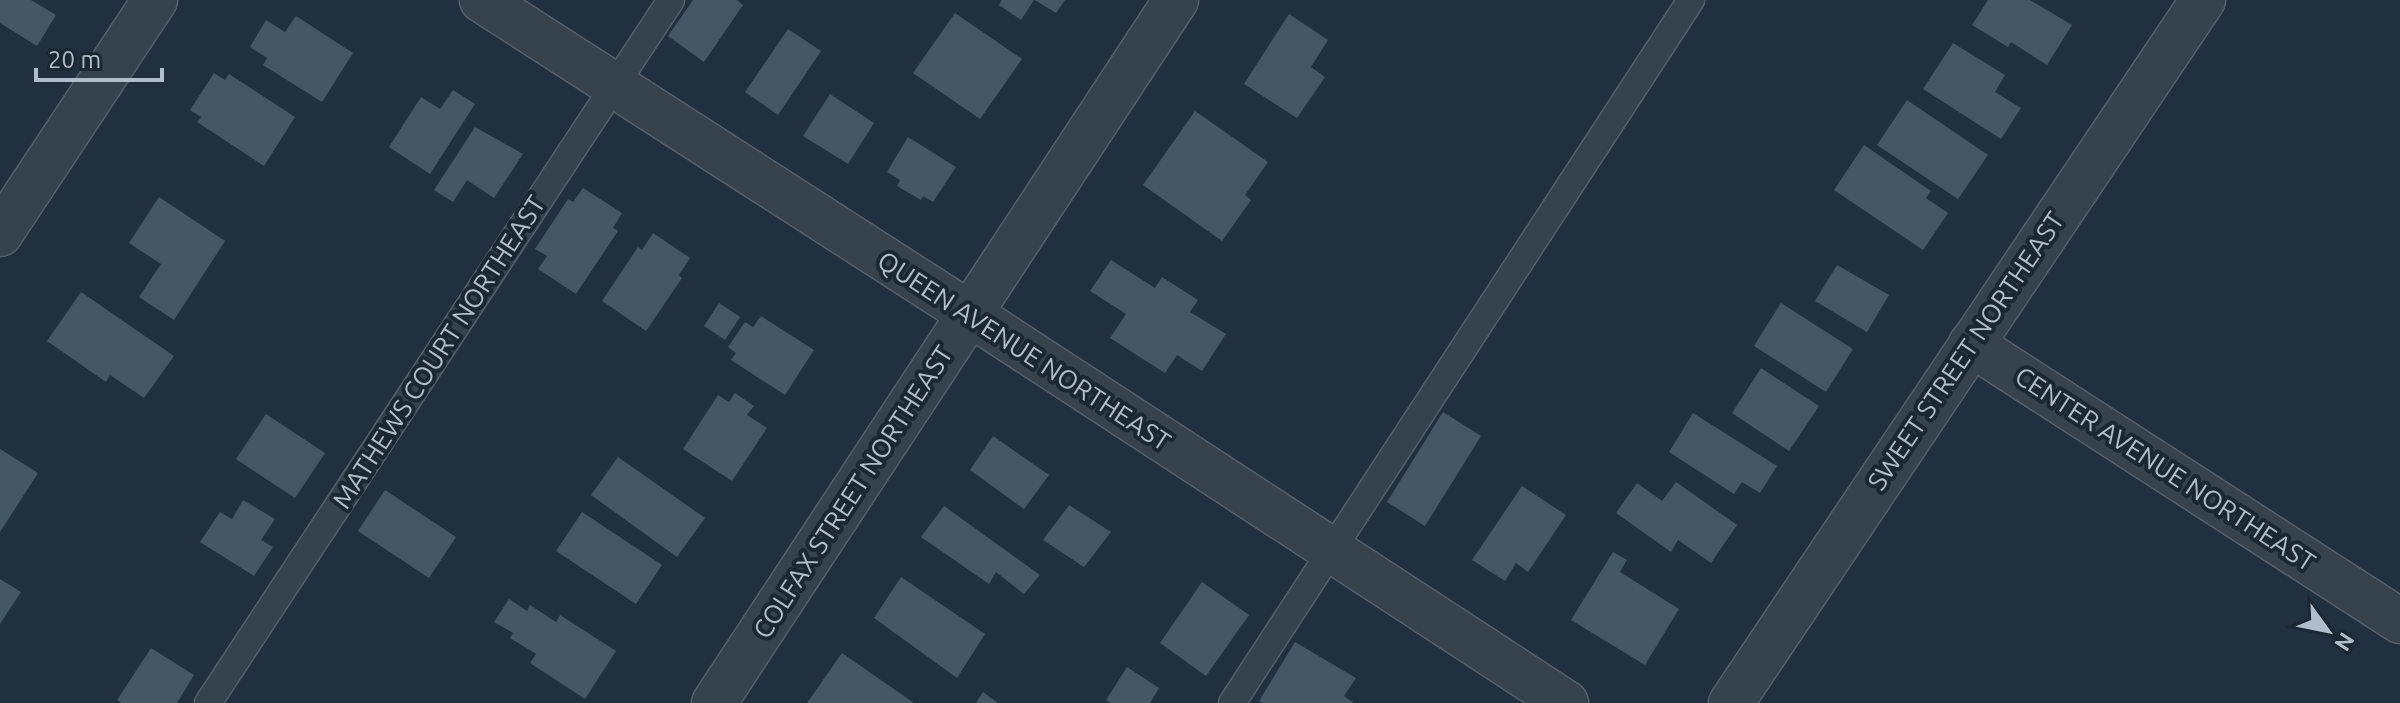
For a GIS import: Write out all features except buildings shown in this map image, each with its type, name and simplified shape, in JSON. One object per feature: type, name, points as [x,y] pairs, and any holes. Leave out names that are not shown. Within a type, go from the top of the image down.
[{"type":"street","points":[[1,232],[155,0]]},
{"type":"street","name":"QUEEN AVENUE NORTHEAST","points":[[482,0],[1566,703]]},
{"type":"street","name":"COLFAX STREET NORTHEAST","points":[[714,703],[1176,0]]},
{"type":"street","name":"SWEET STREET NORTHEAST","points":[[1731,703],[2203,0]]},
{"type":"street","name":"CENTER AVENUE NORTHEAST","points":[[1971,344],[2400,621]]},
{"type":"lane","name":"MATHEWS COURT NORTHEAST","points":[[208,703],[671,0]]},
{"type":"lane","points":[[1232,703],[1691,0]]}]
